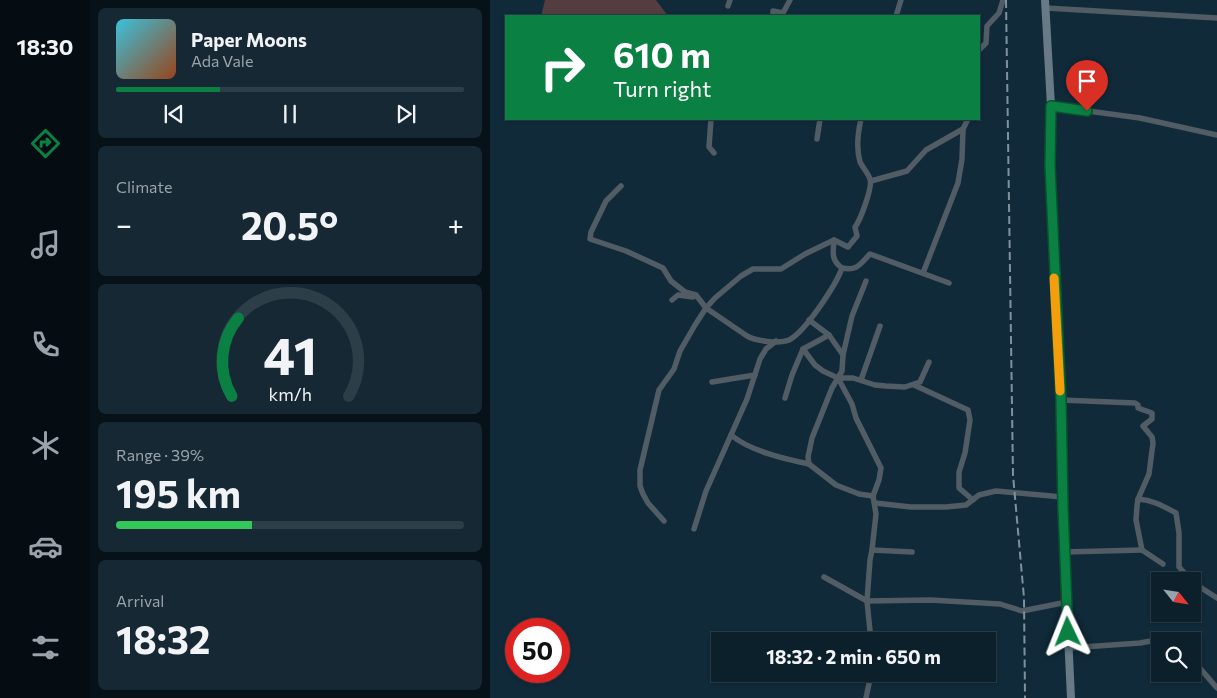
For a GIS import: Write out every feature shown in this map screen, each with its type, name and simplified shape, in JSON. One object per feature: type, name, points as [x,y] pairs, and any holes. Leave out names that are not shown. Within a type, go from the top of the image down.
[{"type":"main road","points":[[1045,4],[1051,106],[1050,166],[1061,400],[1062,498],[1071,698]]},
{"type":"street","points":[[773,15],[773,11],[783,13],[790,0]]},
{"type":"street","points":[[896,15],[901,0]]},
{"type":"street","points":[[980,49],[986,43],[987,26],[999,13],[1003,0]]},
{"type":"street","points":[[1045,4],[1217,18]]},
{"type":"street","points":[[1051,106],[1140,118],[1217,135]]},
{"type":"street","points":[[711,120],[709,147],[714,153]]},
{"type":"street","points":[[817,139],[820,120]]},
{"type":"street","points":[[834,240],[848,247],[857,236],[855,227],[859,222],[864,204],[869,196],[871,181],[860,162],[858,137],[861,120]]},
{"type":"street","points":[[922,273],[958,184],[962,159],[963,129],[968,120]]},
{"type":"street","points":[[871,181],[906,171],[926,150],[963,129]]},
{"type":"street","points":[[621,186],[606,201],[591,232],[590,239],[626,251],[664,268],[671,281],[684,292],[696,295],[706,308],[753,339],[786,341],[798,334],[821,306],[838,280],[842,268]]},
{"type":"street","points":[[834,240],[835,263],[842,268],[850,270],[856,268],[870,254],[949,283]]},
{"type":"street","points":[[664,521],[648,503],[643,494],[639,478],[640,470],[659,390],[674,369],[680,351],[706,308],[740,276],[753,269],[781,268],[834,240]]},
{"type":"street","points":[[809,464],[808,457],[812,438],[832,388],[842,371],[843,355],[852,316],[866,281]]},
{"type":"street","points":[[672,300],[678,295],[691,298],[696,295]]},
{"type":"street","points":[[809,320],[829,335],[843,355]]},
{"type":"street","points":[[861,380],[880,326]]},
{"type":"street","points":[[785,398],[792,374],[803,349],[829,335]]},
{"type":"street","points":[[694,529],[706,491],[731,435],[760,359],[766,349],[776,341]]},
{"type":"street","points":[[803,349],[823,371],[838,378],[861,380],[875,385],[905,387],[914,385],[920,382],[929,362]]},
{"type":"street","points":[[712,382],[755,375]]},
{"type":"street","points":[[838,378],[881,468],[879,480],[872,496],[876,514],[867,601],[870,632]]},
{"type":"street","points":[[914,385],[968,410],[970,420],[965,454],[959,472],[959,488],[973,500]]},
{"type":"street","points":[[1061,400],[1135,402],[1138,408],[1152,414],[1152,418],[1143,426],[1152,437],[1151,466],[1138,499],[1136,520],[1142,550]]},
{"type":"street","points":[[731,435],[763,451],[809,464],[836,484],[859,494],[872,496]]},
{"type":"street","points":[[875,503],[931,508],[966,505],[987,492],[996,491],[1062,498]]},
{"type":"street","points":[[1138,499],[1158,503],[1176,513],[1179,533],[1178,567],[1183,572]]},
{"type":"street","points":[[872,550],[912,552]]},
{"type":"street","points":[[1064,552],[1142,550],[1163,564]]},
{"type":"street","points":[[824,577],[867,601],[930,600],[1000,604],[1022,612],[1067,602]]},
{"type":"street","points":[[1201,588],[1217,598]]},
{"type":"street","points":[[1069,648],[1151,641]]},
{"type":"street","points":[[1201,669],[1217,688]]},
{"type":"street","points":[[866,698],[869,682]]},
{"type":"shaded area","points":[[545,0],[656,0],[667,15],[541,15]]},
{"type":"railway","points":[[1006,0],[1013,475],[1024,598],[1025,698]]},
{"type":"slow traffic","points":[[1054,278],[1060,391]]},
{"type":"route","points":[[1068,632],[1061,400],[1050,166],[1051,106],[1087,111]]}]
